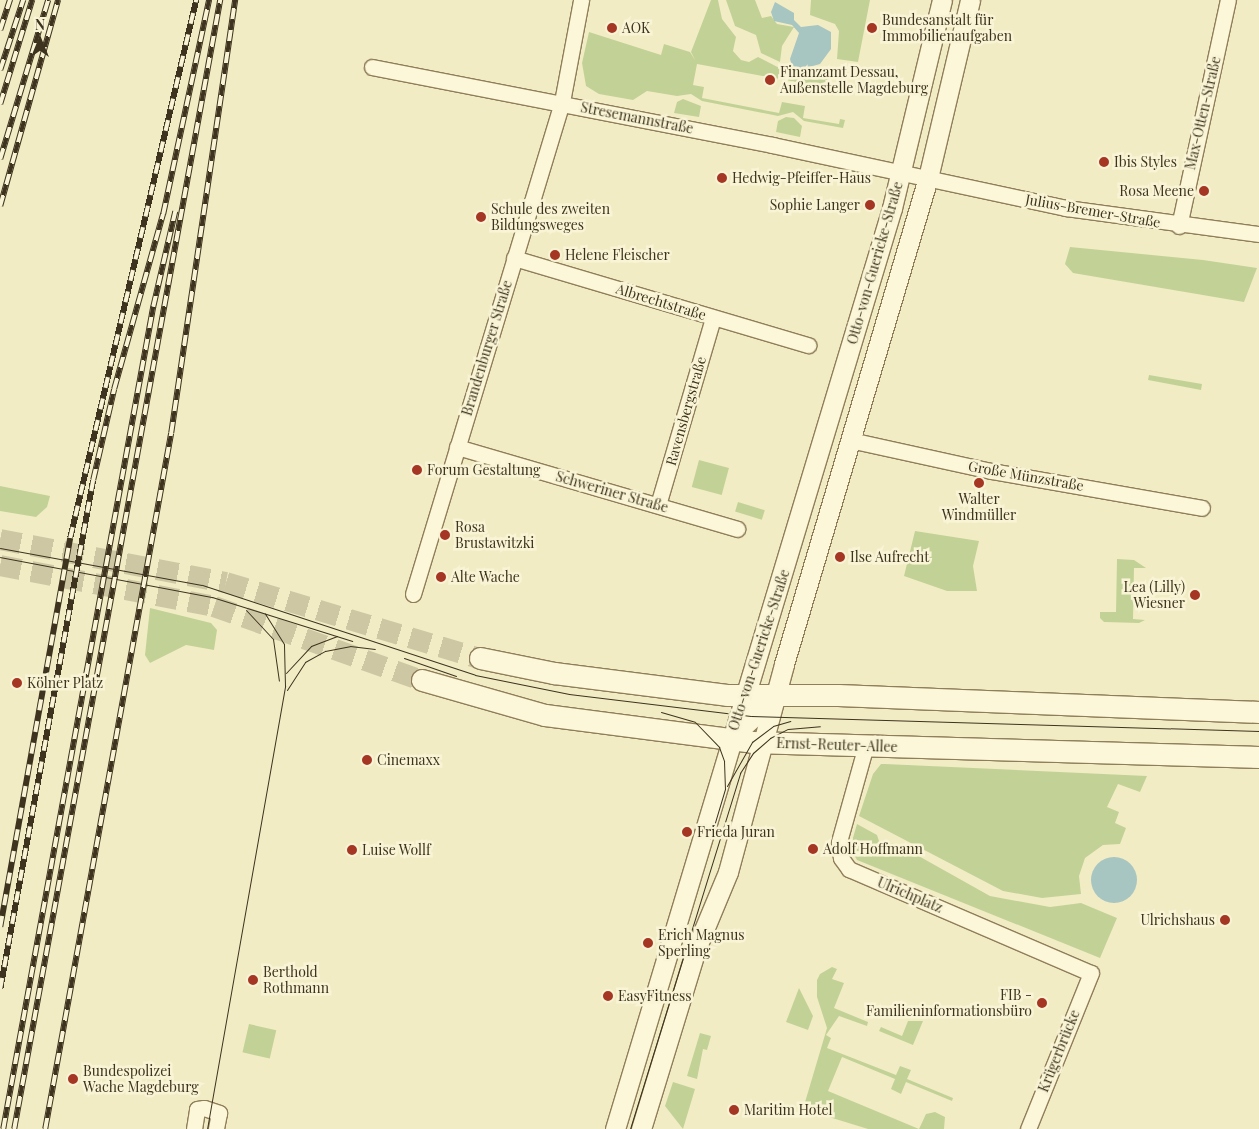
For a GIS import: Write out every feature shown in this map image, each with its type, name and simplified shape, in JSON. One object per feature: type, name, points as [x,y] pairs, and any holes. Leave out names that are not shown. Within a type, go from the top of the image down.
[{"type":"main road","points":[[480,658],[554,673],[745,696],[1259,712]]},
{"type":"main road","name":"Ernst-Reuter-Allee","points":[[422,680],[545,715],[730,740],[765,743],[1192,752],[1259,757]]},
{"type":"street","name":"Brandenburger Straße","points":[[413,594],[562,102],[582,0]]},
{"type":"street","name":"Otto-von-Guericke-Straße","points":[[615,1129],[901,172],[942,0]]},
{"type":"street","name":"Otto-von-Guericke-Straße","points":[[641,1129],[696,949],[719,901],[850,440],[928,178],[970,0]]},
{"type":"street","name":"Max-Otten-Straße","points":[[1179,226],[1228,0]]},
{"type":"street","name":"Stresemannstraße","points":[[372,66],[562,102],[901,172]]},
{"type":"street","name":"Otto-von-Guericke-Straße","points":[[901,172],[928,178]]},
{"type":"street","name":"Julius-Bremer-Straße","points":[[928,178],[1066,208],[1179,226],[1259,234]]},
{"type":"street","name":"Albrechtstraße","points":[[514,258],[808,346]]},
{"type":"street","name":"Ravensbergstraße","points":[[658,505],[713,318]]},
{"type":"street","name":"Große Münzstraße","points":[[850,440],[992,471],[1202,508]]},
{"type":"street","name":"Schweriner Straße","points":[[457,447],[737,528]]},
{"type":"street","points":[[730,740],[743,722],[776,696]]},
{"type":"street","name":"Ulrichplatz","points":[[866,745],[839,842],[841,858],[848,869],[1091,973]]},
{"type":"street","name":"Krügerbrücke","points":[[1028,1129],[1091,973]]},
{"type":"street","points":[[194,1129],[197,1110],[204,1108],[219,1113],[216,1129]]},
{"type":"green space","points":[[711,0],[718,0],[722,19],[736,37],[733,51],[741,60],[749,62],[758,57],[793,75],[809,76],[823,72],[832,79],[824,87],[697,64],[693,85],[704,87],[702,98],[779,113],[782,102],[805,106],[803,118],[839,124],[840,119],[845,120],[843,128],[804,121],[793,112],[778,116],[702,101],[691,94],[677,96],[647,91],[633,100],[599,94],[586,86],[582,63],[589,32],[661,55],[664,44],[690,52],[695,60],[691,52]]},
{"type":"green space","points":[[726,0],[755,0],[762,18],[771,16],[777,24],[794,27],[782,46],[780,62],[761,53],[756,35],[735,26]]},
{"type":"green space","points":[[811,0],[870,0],[858,62],[837,59],[839,31],[835,24],[810,15]]},
{"type":"green space","points":[[683,99],[701,106],[699,117],[674,113],[677,102]]},
{"type":"green space","points":[[786,117],[794,118],[802,126],[800,137],[776,132],[778,121]]},
{"type":"green space","points":[[1070,247],[1203,260],[1257,268],[1244,302],[1073,273],[1065,264]]},
{"type":"green space","points":[[1149,375],[1202,384],[1201,390],[1148,380]]},
{"type":"green space","points":[[699,460],[729,468],[722,495],[692,487]]},
{"type":"green space","points":[[0,486],[50,496],[47,507],[36,517],[0,511]]},
{"type":"green space","points":[[738,502],[765,510],[762,520],[735,512]]},
{"type":"green space","points":[[915,531],[979,541],[973,566],[977,591],[947,591],[904,576]]},
{"type":"green space","points":[[1117,559],[1134,560],[1146,568],[1134,568],[1133,619],[1145,620],[1139,623],[1104,622],[1100,618],[1100,612],[1116,612]]},
{"type":"green space","points":[[150,608],[211,623],[217,630],[214,650],[186,645],[150,663],[145,655]]},
{"type":"green space","points":[[881,764],[1147,776],[1140,792],[1118,784],[1107,807],[1119,812],[1115,823],[1126,828],[1120,844],[1103,845],[1085,858],[1079,876],[1081,894],[1042,898],[1003,891],[859,816],[873,774]]},
{"type":"green space","points":[[857,824],[877,835],[879,841],[899,845],[990,896],[1050,907],[1081,903],[1117,918],[1100,958],[857,860],[850,848]]},
{"type":"green space","points":[[832,967],[837,969],[832,979],[844,983],[834,1008],[868,1022],[867,1026],[839,1016],[826,1035],[831,1038],[827,1048],[896,1075],[900,1066],[911,1070],[907,1079],[953,1098],[952,1101],[906,1082],[901,1094],[891,1089],[895,1079],[842,1057],[828,1091],[919,1129],[868,1129],[803,1109],[827,1028],[817,997],[817,980],[820,974]]},
{"type":"green space","points":[[799,988],[813,1016],[808,1030],[786,1022]]},
{"type":"green space","points":[[908,1021],[923,1021],[913,1045],[879,1031],[881,1027],[902,1036]]},
{"type":"green space","points":[[249,1024],[276,1030],[270,1059],[242,1052]]},
{"type":"green space","points":[[700,1033],[711,1036],[707,1050],[703,1049],[697,1079],[687,1076]]},
{"type":"green space","points":[[673,1082],[695,1089],[683,1129],[665,1106]]},
{"type":"green space","points":[[935,1112],[945,1117],[944,1129],[919,1129],[926,1114]]},
{"type":"water","points":[[775,2],[794,13],[794,20],[801,27],[818,25],[831,32],[831,49],[820,64],[802,69],[792,66],[790,59],[799,33],[792,25],[774,21],[771,12]]},
{"type":"water","points":[[1119,857],[1123,858],[1133,867],[1136,871],[1136,889],[1127,899],[1119,903],[1109,903],[1101,899],[1092,889],[1091,875],[1095,867],[1105,858]]},
{"type":"tunnel","points":[[0,539],[226,582],[480,658]]},
{"type":"tunnel","points":[[0,565],[214,606],[422,680]]},
{"type":"tram line","points":[[0,548],[202,585],[475,675],[569,694],[751,716],[1259,731]]},
{"type":"tram line","points":[[0,557],[212,597],[352,641]]},
{"type":"tram line","points":[[246,610],[273,639],[279,681]]},
{"type":"tram line","points":[[207,1129],[285,686],[284,644],[265,613]]},
{"type":"tram line","points":[[286,673],[311,646],[337,636]]},
{"type":"tram line","points":[[287,690],[305,662],[325,651],[350,646],[375,649]]},
{"type":"tram line","points":[[404,658],[456,676]]},
{"type":"tram line","points":[[661,712],[695,722],[719,747],[724,761],[725,789],[710,839]]},
{"type":"tram line","points":[[727,786],[752,742],[773,726],[790,721]]},
{"type":"tram line","points":[[630,1129],[740,773],[753,753],[770,738],[788,729],[820,726]]},
{"type":"railway","points":[[0,30],[10,0]]},
{"type":"railway","points":[[0,70],[23,0]]},
{"type":"railway","points":[[0,104],[32,0]]},
{"type":"railway","points":[[0,159],[48,0]]},
{"type":"railway","points":[[0,206],[58,0]]},
{"type":"railway","points":[[0,927],[70,538],[196,0]]},
{"type":"railway","points":[[0,989],[93,480],[114,389],[163,214],[209,0]]},
{"type":"railway","points":[[14,1129],[220,0]]},
{"type":"railway","points":[[45,1129],[171,433],[235,0]]},
{"type":"railway","points":[[3,1129],[153,307],[175,212]]},
{"type":"place","name":"AOK","points":[[612,28]]},
{"type":"place","name":"Bundesanstalt für Immobilienaufgaben","points":[[872,28]]},
{"type":"place","name":"Finanzamt Dessau, Außenstelle Magdeburg","points":[[770,80]]},
{"type":"place","name":"Ibis Styles","points":[[1104,162]]},
{"type":"place","name":"Hedwig-Pfeiffer-Haus","points":[[722,178]]},
{"type":"place","name":"Rosa Meene","points":[[1204,191]]},
{"type":"place","name":"Sophie Langer","points":[[870,205]]},
{"type":"place","name":"Schule des zweiten Bildungsweges","points":[[481,217]]},
{"type":"place","name":"Helene Fleischer","points":[[555,255]]},
{"type":"place","name":"Forum Gestaltung","points":[[417,470]]},
{"type":"place","name":"Walter Windmüller","points":[[979,483]]},
{"type":"place","name":"Rosa Brustawitzki","points":[[445,535]]},
{"type":"place","name":"Ilse Aufrecht","points":[[840,557]]},
{"type":"place","name":"Alte Wache","points":[[441,577]]},
{"type":"place","name":"Lea (Lilly) Wiesner","points":[[1195,595]]},
{"type":"place","name":"Kölner Platz","points":[[17,683]]},
{"type":"place","name":"Cinemaxx","points":[[367,760]]},
{"type":"place","name":"Frieda Juran","points":[[687,832]]},
{"type":"place","name":"Adolf Hoffmann","points":[[813,849]]},
{"type":"place","name":"Luise Wollf","points":[[352,850]]},
{"type":"place","name":"Ulrichshaus","points":[[1225,920]]},
{"type":"place","name":"Erich Magnus Sperling","points":[[648,943]]},
{"type":"place","name":"Berthold Rothmann","points":[[253,980]]},
{"type":"place","name":"EasyFitness","points":[[608,996]]},
{"type":"place","name":"FIB - Familieninformationsbüro","points":[[1042,1003]]},
{"type":"place","name":"Bundespolizei Wache Magdeburg","points":[[73,1079]]},
{"type":"place","name":"Maritim Hotel","points":[[734,1110]]}]
